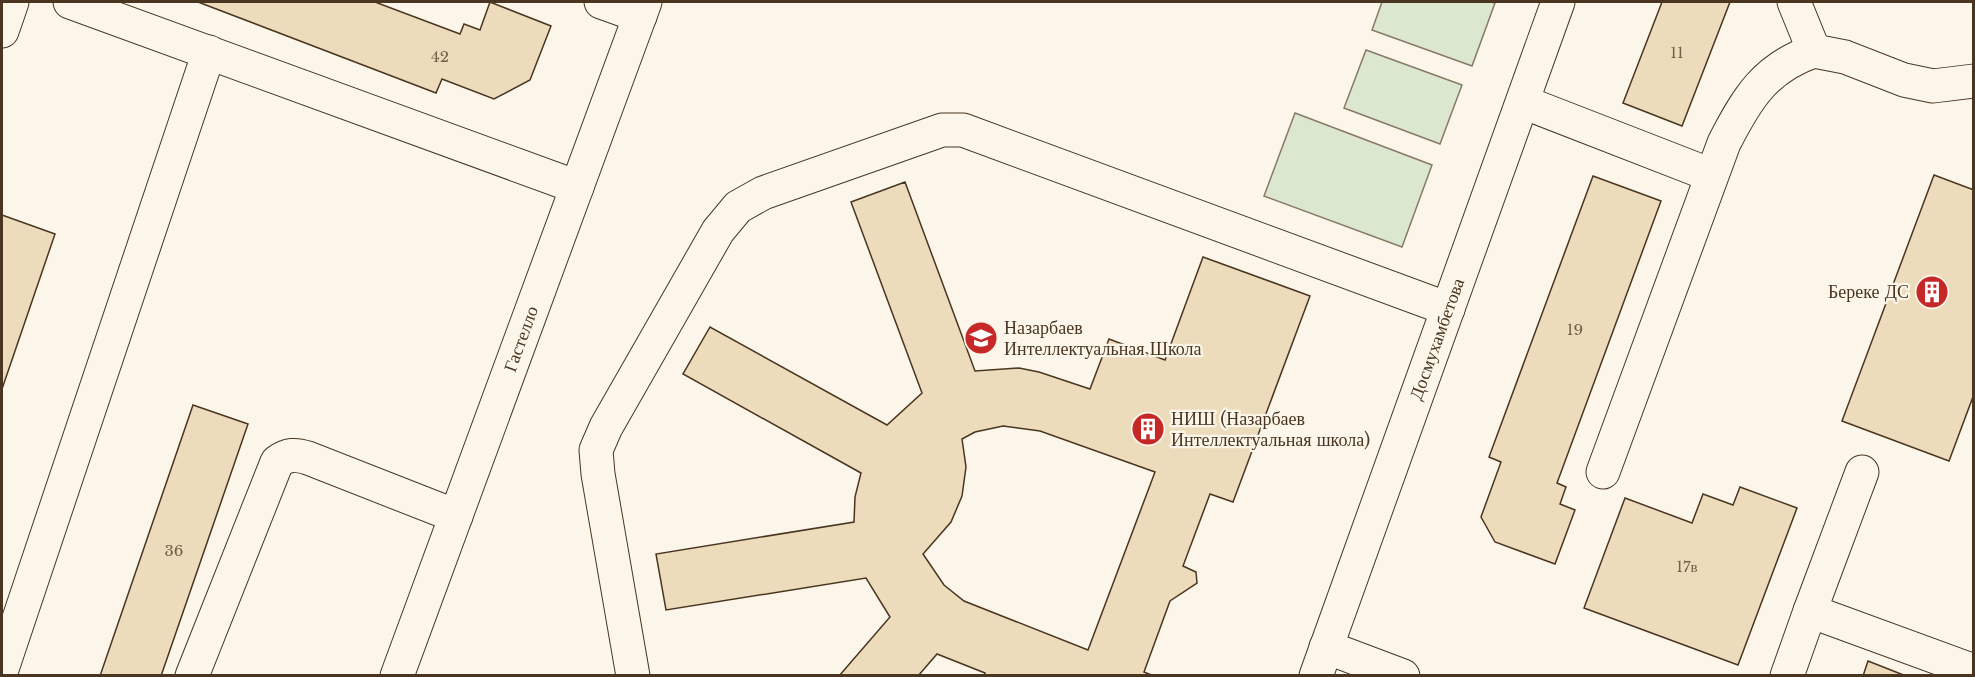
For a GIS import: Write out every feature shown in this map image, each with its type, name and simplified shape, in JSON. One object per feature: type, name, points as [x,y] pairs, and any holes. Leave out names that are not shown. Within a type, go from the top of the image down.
[{"type":"street","points":[[2,31],[12,2]]},
{"type":"street","points":[[601,2],[642,9]]},
{"type":"street","name":"Досмухамбетова","points":[[1321,661],[1558,2]]},
{"type":"street","points":[[1794,2],[1814,51]]},
{"type":"street","points":[[77,3],[577,187]]},
{"type":"street","name":"Гастелло","points":[[397,675],[642,9]]},
{"type":"street","points":[[1603,472],[1711,175],[1724,143],[1752,93],[1790,60],[1814,51],[1845,57],[1904,80],[1933,86],[1974,81]]},
{"type":"street","points":[[2,669],[208,52]]},
{"type":"street","points":[[1523,102],[1711,175]]},
{"type":"street","points":[[633,675],[598,474],[596,450],[606,427],[718,231],[738,207],[763,193],[942,130],[963,130],[1448,309]]},
{"type":"street","points":[[192,675],[276,462],[287,455],[297,454],[456,516]]},
{"type":"street","points":[[1787,675],[1862,472]]},
{"type":"street","points":[[1810,611],[1974,671]]},
{"type":"street","points":[[1321,661],[1403,675]]},
{"type":"green space","points":[[1382,2],[1495,3],[1472,66],[1372,30]]},
{"type":"green space","points":[[1366,50],[1462,85],[1440,144],[1344,108]]},
{"type":"green space","points":[[1295,113],[1432,165],[1402,247],[1264,196]]},
{"type":"building","points":[[198,2],[375,2],[460,34],[464,24],[480,30],[490,2],[551,26],[530,80],[494,99],[442,79],[436,93]]},
{"type":"building","points":[[1662,2],[1730,2],[1682,126],[1623,103]]},
{"type":"building","name":"Береке ДС","points":[[1934,175],[1974,190],[1974,394],[1949,461],[1842,421]]},
{"type":"building","points":[[1593,176],[1661,201],[1557,483],[1566,487],[1560,504],[1575,510],[1555,564],[1495,542],[1481,517],[1501,462],[1489,457]]},
{"type":"building","name":"НИШ (Назарбаев Интеллектуальная школа)","points":[[905,182],[975,371],[1019,368],[1039,372],[1090,389],[1109,339],[1165,360],[1203,257],[1310,296],[1233,502],[1210,494],[1183,566],[1196,572],[1197,583],[1170,601],[1144,672],[1154,676],[984,676],[985,673],[937,654],[918,676],[839,676],[890,617],[866,578],[666,610],[656,554],[854,522],[855,497],[861,473],[683,374],[710,327],[887,425],[922,393],[851,202]],"holes":[[[1003,426],[1040,431],[1155,472],[1088,650],[964,601],[944,585],[923,554],[951,522],[962,496],[966,467],[962,439],[975,432]]]},
{"type":"building","points":[[2,215],[55,234],[2,389]]},
{"type":"building","points":[[193,405],[248,424],[161,676],[100,676]]},
{"type":"building","points":[[1740,487],[1797,508],[1738,665],[1584,608],[1625,498],[1692,523],[1703,494],[1733,505]]},
{"type":"building","points":[[1868,661],[1906,676],[1863,676]]},
{"type":"place","name":"Береке ДС","points":[[1932,292]]},
{"type":"place","name":"Назарбаев Интеллектуальная Школа","points":[[981,338]]},
{"type":"place","name":"НИШ (Назарбаев Интеллектуальная школа)","points":[[1148,429]]}]
